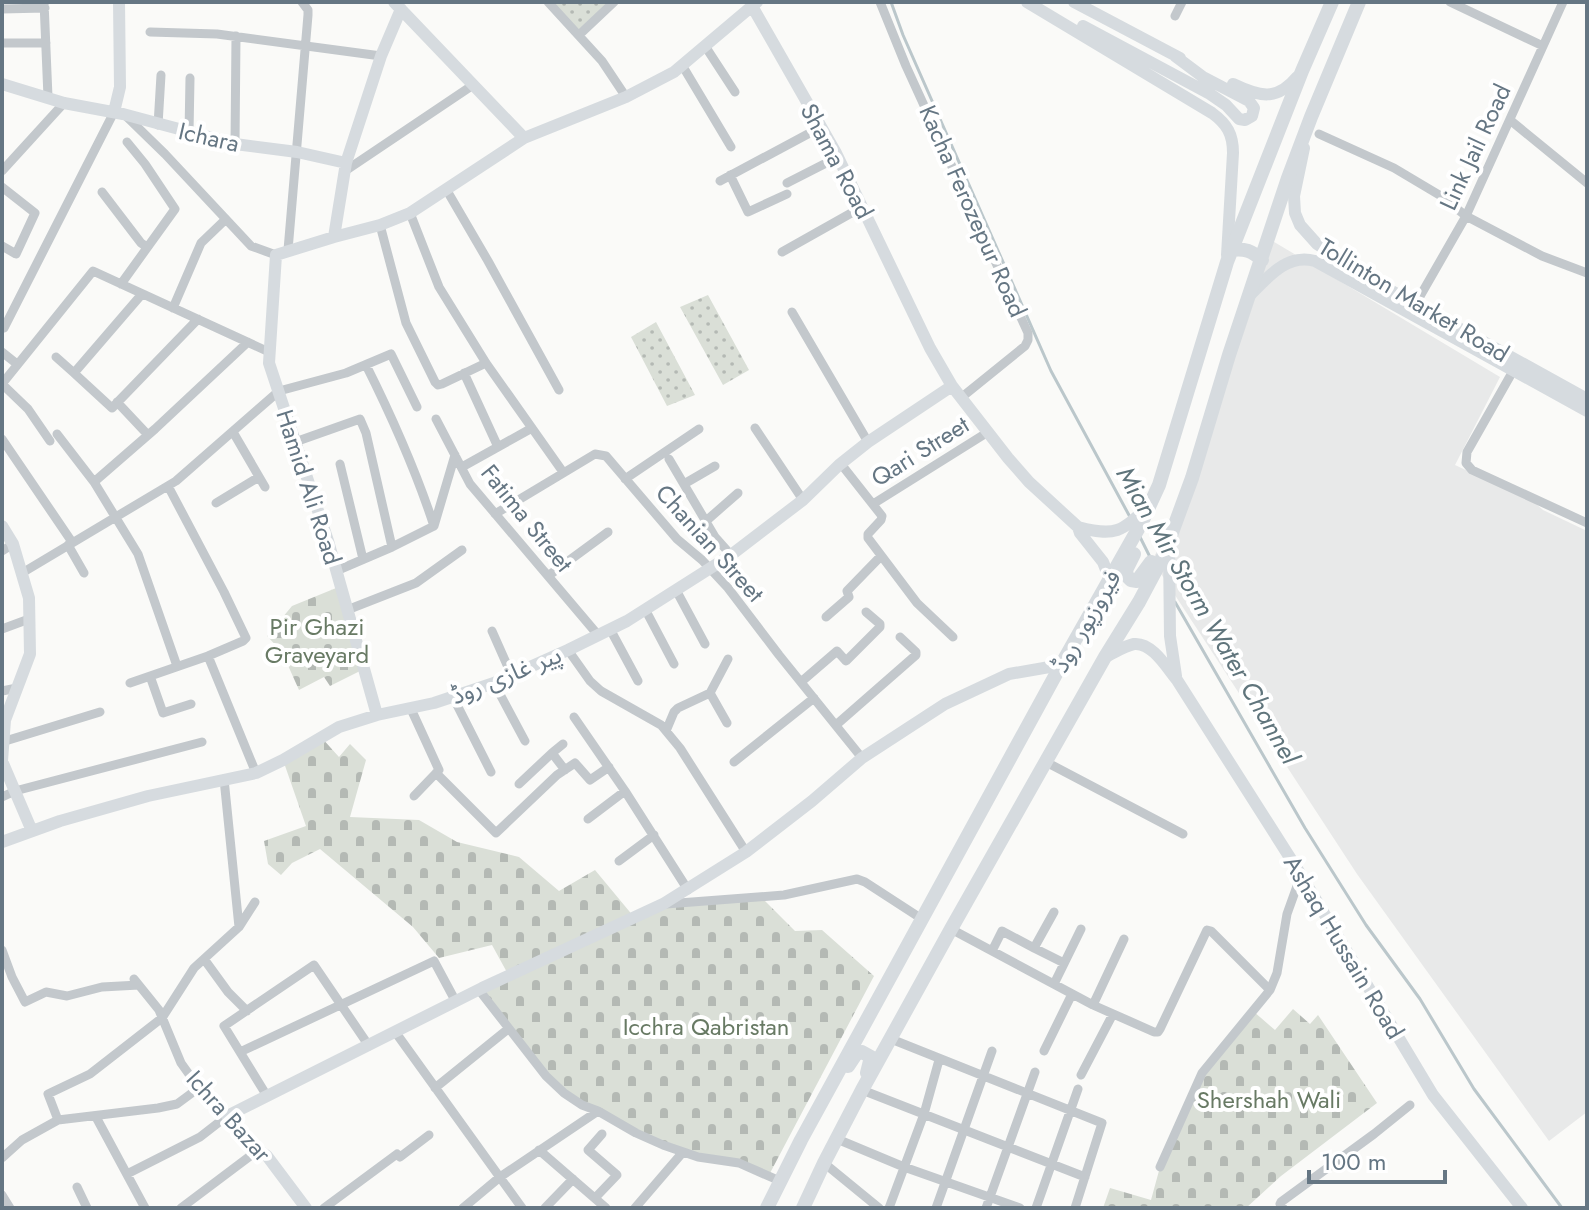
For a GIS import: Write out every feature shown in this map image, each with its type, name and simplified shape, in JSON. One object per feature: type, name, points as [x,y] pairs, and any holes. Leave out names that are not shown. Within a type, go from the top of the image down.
[{"type":"main road","name":"فیروزپور روڈ","points":[[767,1208],[801,1140],[1110,580],[1130,531],[1150,504],[1159,485],[1229,256],[1330,2]]},
{"type":"main road","name":"فیروزپور روڈ","points":[[803,1208],[862,1090],[951,929],[1164,559],[1288,178],[1359,2]]},
{"type":"main road","points":[[1271,149],[1258,195],[1257,203],[1261,208],[1267,210],[1273,205],[1288,178]]},
{"type":"main road","points":[[1229,256],[1246,250],[1262,260]]},
{"type":"main road","points":[[1159,485],[1149,523],[1126,570],[1131,580],[1137,581],[1141,577],[1176,525]]},
{"type":"main road","points":[[922,919],[917,941],[865,1037],[866,1044],[875,1049],[885,1041],[934,950],[951,929]]},
{"type":"main road","points":[[801,1140],[817,1127],[852,1058],[862,1052],[871,1057],[869,1069],[833,1137],[824,1163]]},
{"type":"street","points":[[4,328],[63,209],[119,113],[119,2]]},
{"type":"street","points":[[282,253],[297,152],[308,15],[302,2]]},
{"type":"street","points":[[548,2],[602,61],[626,97]]},
{"type":"street","points":[[579,35],[614,2]]},
{"type":"street","name":"Kacha Ferozepur Road","points":[[880,2],[1028,333],[1025,346],[962,397]]},
{"type":"street","points":[[1027,2],[1212,113],[1229,128],[1233,141],[1229,256]]},
{"type":"street","points":[[1175,16],[1182,2]]},
{"type":"street","points":[[1450,2],[1543,46]]},
{"type":"street","name":"Link Jail Road","points":[[1415,305],[1466,216],[1563,2]]},
{"type":"street","name":"Shama Road","points":[[524,138],[626,97],[674,72],[755,4],[838,157],[930,348],[952,386],[1029,482],[1078,527],[1103,562],[1110,580]]},
{"type":"street","points":[[1083,4],[1175,56],[1237,87],[1263,95],[1279,94],[1302,71]]},
{"type":"street","points":[[2,9],[44,5],[48,97]]},
{"type":"street","points":[[119,113],[165,154],[251,246],[282,253],[380,225],[410,213],[524,138],[397,6],[346,167],[334,237]]},
{"type":"street","points":[[1050,15],[1090,29],[1210,94],[1239,119],[1252,116],[1254,108],[1249,101],[1203,77],[1175,56]]},
{"type":"street","points":[[150,32],[217,34],[381,56]]},
{"type":"street","points":[[235,144],[236,36]]},
{"type":"street","points":[[2,43],[46,43]]},
{"type":"street","points":[[705,46],[735,92]]},
{"type":"street","points":[[682,65],[731,147]]},
{"type":"street","points":[[158,125],[161,75]]},
{"type":"street","points":[[189,133],[190,78]]},
{"type":"street","name":"Ichara","points":[[2,84],[64,103],[119,113],[235,144],[297,152],[346,167]]},
{"type":"street","points":[[346,167],[473,85]]},
{"type":"street","points":[[2,171],[64,103]]},
{"type":"street","name":"Tollinton Market Road","points":[[1311,117],[1294,196],[1295,213],[1300,225],[1317,244],[1376,289],[1513,371],[1587,411]]},
{"type":"street","points":[[1510,120],[1587,183]]},
{"type":"street","points":[[720,181],[821,127]]},
{"type":"street","points":[[1319,134],[1394,168],[1441,196],[1466,216],[1542,256],[1587,273]]},
{"type":"street","points":[[121,284],[175,209],[127,142]]},
{"type":"street","points":[[730,175],[748,212],[838,157]]},
{"type":"street","points":[[2,187],[35,213],[16,254],[2,246]]},
{"type":"street","points":[[446,189],[559,390]]},
{"type":"street","points":[[102,192],[147,247]]},
{"type":"street","points":[[782,252],[862,207]]},
{"type":"street","points":[[410,213],[439,287],[486,363],[563,472]]},
{"type":"street","points":[[173,308],[201,243],[226,219]]},
{"type":"street","points":[[380,225],[406,323],[435,382],[442,384],[486,363]]},
{"type":"street","name":"Hamid Ali Road","points":[[282,253],[269,363],[336,571],[377,715]]},
{"type":"street","name":"Tollinton Market Road","points":[[1250,295],[1277,269],[1308,259],[1415,305],[1587,399]]},
{"type":"street","points":[[177,666],[138,554],[116,516],[94,482],[2,384],[90,273],[96,272],[269,352]]},
{"type":"street","points":[[74,373],[142,294]]},
{"type":"street","points":[[792,312],[868,442]]},
{"type":"street","points":[[56,357],[112,408],[198,319]]},
{"type":"street","points":[[94,482],[248,342]]},
{"type":"street","points":[[2,352],[17,364]]},
{"type":"street","points":[[22,573],[176,481],[279,391],[346,373],[391,354],[417,407]]},
{"type":"street","points":[[366,365],[394,421],[434,526]]},
{"type":"street","points":[[1513,371],[1467,452],[1466,463],[1472,470],[1587,523]]},
{"type":"street","points":[[464,373],[498,447]]},
{"type":"street","name":"پیر غازی روڈ","points":[[2,842],[60,821],[148,796],[256,773],[339,727],[453,697],[494,683],[568,650],[645,609],[731,555],[803,500],[868,442],[952,386]]},
{"type":"street","points":[[117,402],[148,435]]},
{"type":"street","points":[[295,442],[361,419],[392,547]]},
{"type":"street","name":"Fatima Street","points":[[436,419],[470,484],[548,576],[604,632],[638,681]]},
{"type":"street","points":[[462,467],[532,428]]},
{"type":"street","points":[[755,428],[803,500]]},
{"type":"street","points":[[625,479],[699,429]]},
{"type":"street","points":[[233,432],[265,487]]},
{"type":"street","name":"Qari Street","points":[[873,504],[988,432]]},
{"type":"street","points":[[2,439],[70,543],[84,573]]},
{"type":"street","name":"Chanian Street","points":[[495,514],[595,454],[606,456],[677,539],[728,588],[862,758]]},
{"type":"street","points":[[336,571],[434,526],[455,455]]},
{"type":"street","points":[[669,459],[715,537],[731,555]]},
{"type":"street","points":[[340,464],[363,559]]},
{"type":"street","points":[[841,464],[882,518],[867,536],[917,603],[953,637]]},
{"type":"street","points":[[684,484],[715,466]]},
{"type":"street","points":[[216,503],[259,477]]},
{"type":"street","points":[[130,683],[208,656],[246,638],[168,486]]},
{"type":"street","points":[[706,521],[738,493]]},
{"type":"street","points":[[2,526],[29,598],[30,654],[5,720],[2,761],[32,831]]},
{"type":"street","points":[[1078,527],[1103,533],[1130,531]]},
{"type":"street","points":[[548,576],[608,532]]},
{"type":"street","points":[[347,610],[416,583],[462,550]]},
{"type":"street","points":[[826,617],[849,597],[847,591],[881,556]]},
{"type":"street","name":"Ashaq Hussain Road","points":[[1164,559],[1172,658],[1177,680]]},
{"type":"street","points":[[676,590],[705,644]]},
{"type":"street","points":[[645,609],[674,664]]},
{"type":"street","points":[[801,682],[837,651],[846,661],[880,627],[866,612]]},
{"type":"street","points":[[2,629],[29,619]]},
{"type":"street","points":[[492,631],[511,674]]},
{"type":"street","points":[[836,725],[916,655],[900,637]]},
{"type":"street","name":"Ashaq Hussain Road","points":[[1105,657],[1132,645],[1144,645],[1177,680],[1301,875],[1433,1095],[1522,1208]]},
{"type":"street","points":[[568,650],[601,691],[661,725],[680,748],[746,852]]},
{"type":"street","points":[[208,656],[256,773]]},
{"type":"street","points":[[666,731],[678,708],[710,693],[728,659]]},
{"type":"street","points":[[127,1174],[200,1137],[227,1116],[688,890],[746,852],[862,758],[921,718],[1009,674],[1061,665]]},
{"type":"street","points":[[150,676],[163,713],[191,704]]},
{"type":"street","points":[[494,683],[525,741]]},
{"type":"street","points":[[2,691],[17,688]]},
{"type":"street","points":[[710,693],[727,723]]},
{"type":"street","points":[[453,697],[491,772]]},
{"type":"street","points":[[734,762],[814,698]]},
{"type":"street","points":[[411,709],[439,770],[414,796]]},
{"type":"street","points":[[3,742],[100,712]]},
{"type":"street","points":[[574,717],[688,890]]},
{"type":"street","points":[[2,797],[202,742]]},
{"type":"street","points":[[519,784],[563,744]]},
{"type":"street","points":[[552,753],[565,770]]},
{"type":"street","points":[[436,773],[496,833],[576,762],[591,780],[609,767]]},
{"type":"street","points":[[1046,762],[1183,834]]},
{"type":"street","points":[[529,773],[542,790]]},
{"type":"street","points":[[224,779],[239,927]]},
{"type":"street","points":[[588,819],[625,791]]},
{"type":"street","points":[[619,861],[654,835]]},
{"type":"street","points":[[1160,1167],[1202,1073],[1270,990],[1277,973],[1287,914],[1301,875]]},
{"type":"street","points":[[663,904],[784,895],[857,879],[922,919]]},
{"type":"street","points":[[58,1120],[48,1094],[90,1074],[162,1018],[194,968],[239,927],[255,902]]},
{"type":"street","points":[[1034,948],[1054,912]]},
{"type":"street","points":[[951,929],[1093,1005],[1158,1032],[1207,930],[1270,990]]},
{"type":"street","points":[[1054,984],[1081,929]]},
{"type":"street","points":[[992,951],[1002,931],[1064,963]]},
{"type":"street","points":[[1093,1005],[1124,939]]},
{"type":"street","name":"Ichra Bazar","points":[[2,950],[25,1002],[46,992],[67,996],[137,982],[159,1010],[181,1063],[258,1150],[267,1156],[306,1208]]},
{"type":"street","points":[[204,959],[228,992],[247,1011]]},
{"type":"street","points":[[240,1052],[434,961],[456,1002]]},
{"type":"street","points":[[267,1096],[224,1026],[314,965],[369,1046]]},
{"type":"street","points":[[479,990],[546,1076],[582,1105],[636,1133],[683,1152],[739,1163],[780,1181]]},
{"type":"street","points":[[1044,1051],[1072,994]]},
{"type":"street","points":[[1081,1075],[1113,1014]]},
{"type":"street","points":[[435,1088],[508,1029]]},
{"type":"street","points":[[396,1033],[522,1208]]},
{"type":"street","points":[[891,1039],[1102,1123],[1075,1208]]},
{"type":"street","points":[[936,1208],[992,1051]]},
{"type":"street","points":[[893,1206],[939,1060]]},
{"type":"street","points":[[986,1208],[1035,1072]]},
{"type":"street","points":[[2,1158],[22,1140],[58,1120],[177,1104],[200,1087]]},
{"type":"street","points":[[1036,1208],[1078,1089]]},
{"type":"street","points":[[862,1090],[1085,1177]]},
{"type":"street","points":[[1283,1208],[1281,1202],[1410,1105]]},
{"type":"street","points":[[463,1208],[500,1177],[598,1111]]},
{"type":"street","points":[[96,1117],[145,1208]]},
{"type":"street","points":[[595,1198],[617,1175],[588,1150],[602,1134]]},
{"type":"street","points":[[324,1208],[397,1154],[400,1157],[429,1135]]},
{"type":"street","points":[[837,1139],[904,1167],[1020,1208]]},
{"type":"street","points":[[181,1208],[258,1150]]},
{"type":"street","points":[[539,1150],[606,1208]]},
{"type":"street","points":[[635,1208],[683,1152]]},
{"type":"street","points":[[824,1163],[879,1208]]},
{"type":"street","points":[[545,1208],[573,1179]]},
{"type":"street","points":[[77,1187],[87,1208]]},
{"type":"street","points":[[2,1195],[10,1208]]},
{"type":"shaded area","points":[[1266,237],[1500,377],[1455,465],[1587,531],[1587,1112],[1549,1141],[1357,874],[1152,560],[1169,531]]},
{"type":"green space","points":[[547,2],[614,2],[579,35]]},
{"type":"green space","points":[[708,295],[749,370],[723,385],[680,307]]},
{"type":"green space","points":[[656,322],[695,395],[667,406],[631,337]]},
{"type":"green space","name":"Pir Ghazi Graveyard","points":[[341,586],[364,669],[330,686],[324,677],[299,690],[282,652],[267,636],[292,606]]},
{"type":"green space","name":"Icchra Qabristan","points":[[321,737],[339,757],[350,744],[366,760],[350,817],[419,820],[457,842],[519,857],[559,891],[595,870],[634,917],[663,904],[761,897],[795,931],[822,930],[874,976],[769,1175],[663,1145],[561,1091],[479,990],[509,976],[492,945],[439,958],[413,927],[320,849],[292,863],[281,875],[268,864],[264,841],[306,826],[283,760]]},
{"type":"green space","name":"Shershah Wali","points":[[1293,1009],[1310,1024],[1318,1015],[1377,1103],[1281,1176],[1246,1208],[1103,1208],[1110,1188],[1151,1200],[1160,1167],[1202,1073],[1253,1011],[1275,1030]]},
{"type":"waterway","name":"Mian Mir Storm Water Channel","points":[[891,2],[1051,371],[1130,517]]},
{"type":"waterway","name":"Mian Mir Storm Water Channel","points":[[1139,535],[1150,557]]},
{"type":"waterway","name":"Mian Mir Storm Water Channel","points":[[1175,602],[1305,828],[1366,925],[1420,999],[1474,1089],[1562,1208]]}]
